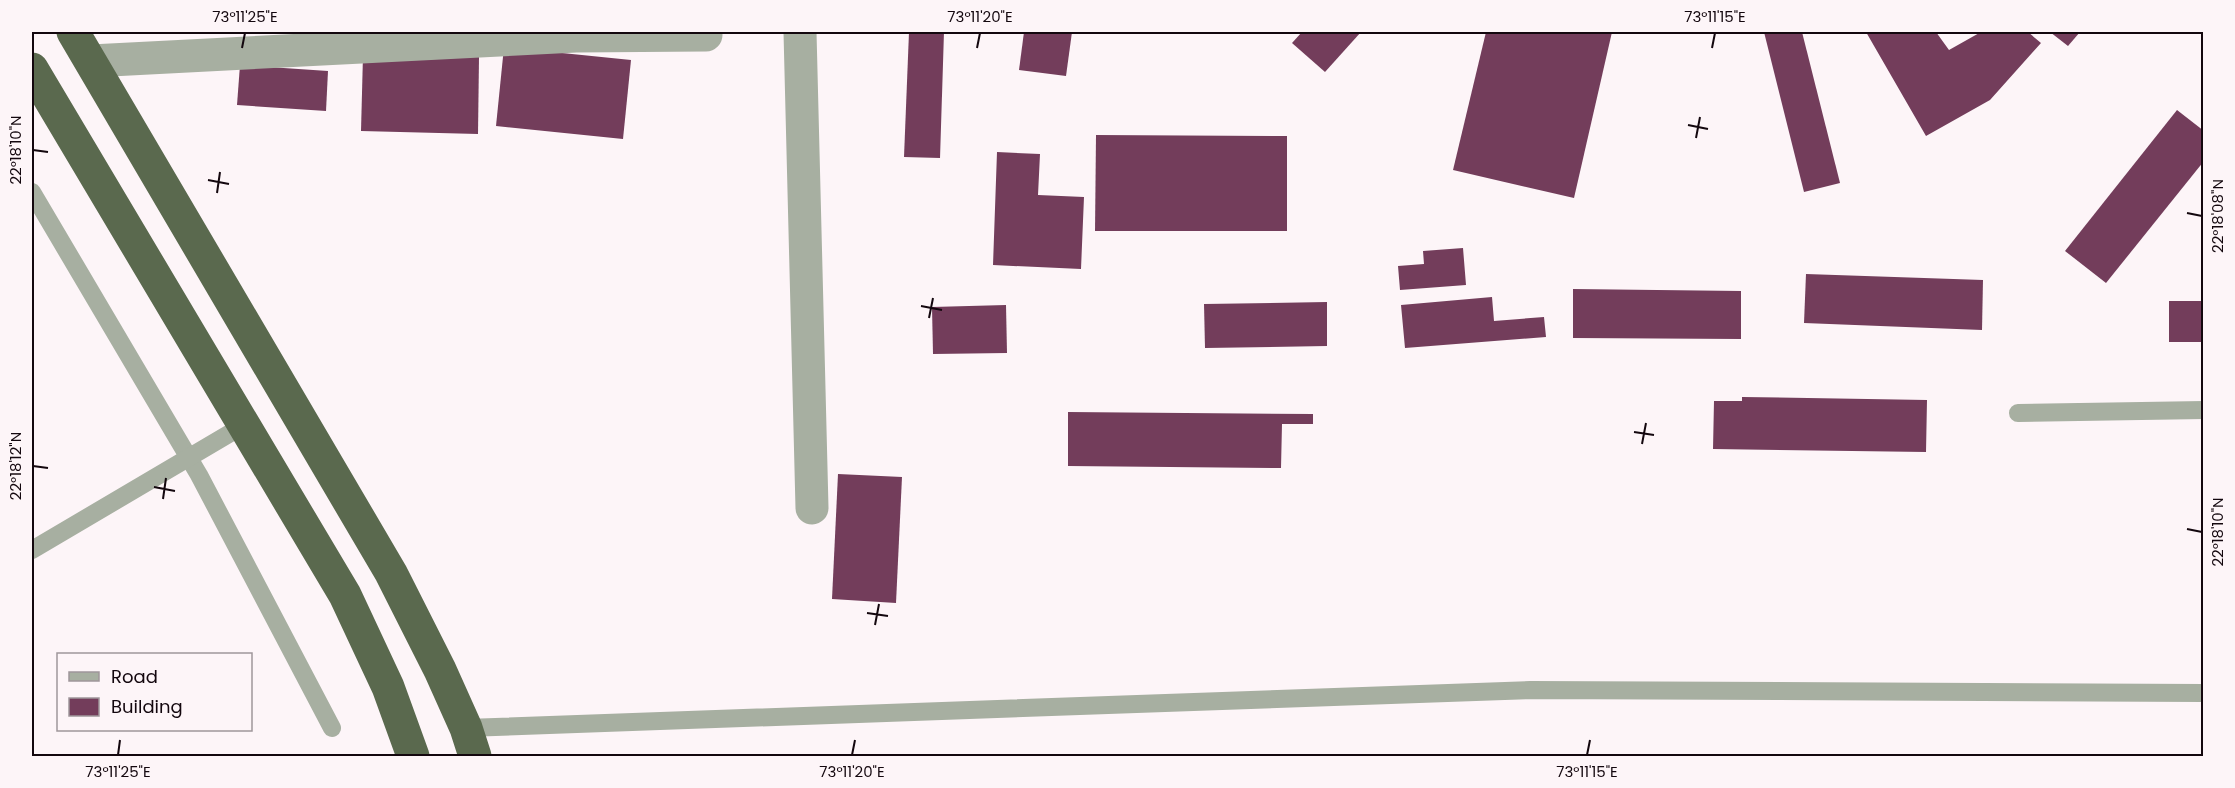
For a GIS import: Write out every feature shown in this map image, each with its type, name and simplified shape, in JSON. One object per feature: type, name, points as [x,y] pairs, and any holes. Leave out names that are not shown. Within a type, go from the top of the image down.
[{"type":"highway","points":[[73,32],[391,573],[440,670],[470,742]]},
{"type":"highway","points":[[32,69],[345,595],[388,687],[414,756]]},
{"type":"street","points":[[800,32],[812,508]]},
{"type":"street","points":[[91,61],[576,34],[706,35]]},
{"type":"lane","points":[[32,192],[199,475],[332,729]]},
{"type":"lane","points":[[2018,413],[2204,410]]},
{"type":"lane","points":[[32,550],[244,425]]},
{"type":"lane","points":[[470,742],[1530,690],[2204,693]]},
{"type":"building","points":[[909,32],[944,32],[940,158],[904,157]]},
{"type":"building","points":[[1024,32],[1072,32],[1066,76],[1019,70]]},
{"type":"building","points":[[1302,32],[1361,32],[1325,72],[1292,43]]},
{"type":"building","points":[[1486,32],[1612,32],[1574,198],[1453,170]]},
{"type":"building","points":[[1764,32],[1802,32],[1840,183],[1804,192]]},
{"type":"building","points":[[1866,32],[1936,32],[1949,50],[1981,32],[2028,32],[2041,43],[1990,100],[1926,136]]},
{"type":"building","points":[[2050,32],[2080,32],[2068,46]]},
{"type":"building","points":[[504,47],[631,60],[623,139],[496,126]]},
{"type":"building","points":[[363,55],[479,57],[478,134],[361,131]]},
{"type":"building","points":[[240,65],[328,71],[326,111],[237,105]]},
{"type":"building","points":[[2177,110],[2204,131],[2204,161],[2106,283],[2065,251]]},
{"type":"building","points":[[1096,135],[1287,136],[1287,231],[1095,231]]},
{"type":"building","points":[[997,152],[1040,154],[1038,195],[1084,197],[1081,269],[993,265]]},
{"type":"building","points":[[1463,248],[1466,285],[1400,290],[1398,266],[1424,264],[1423,251]]},
{"type":"building","points":[[1806,274],[1983,280],[1982,330],[1804,323]]},
{"type":"building","points":[[1573,289],[1741,291],[1741,339],[1573,338]]},
{"type":"building","points":[[1492,297],[1494,321],[1544,317],[1546,337],[1405,348],[1401,305]]},
{"type":"building","points":[[2169,301],[2204,301],[2204,342],[2169,342]]},
{"type":"building","points":[[1327,302],[1327,346],[1205,348],[1204,304]]},
{"type":"building","points":[[1006,305],[1007,353],[933,354],[932,307]]},
{"type":"building","points":[[1742,397],[1927,400],[1926,452],[1713,449],[1714,401],[1742,401]]},
{"type":"building","points":[[1068,412],[1313,414],[1313,424],[1282,424],[1281,468],[1068,466]]},
{"type":"building","points":[[838,474],[902,477],[896,603],[832,599]]}]
